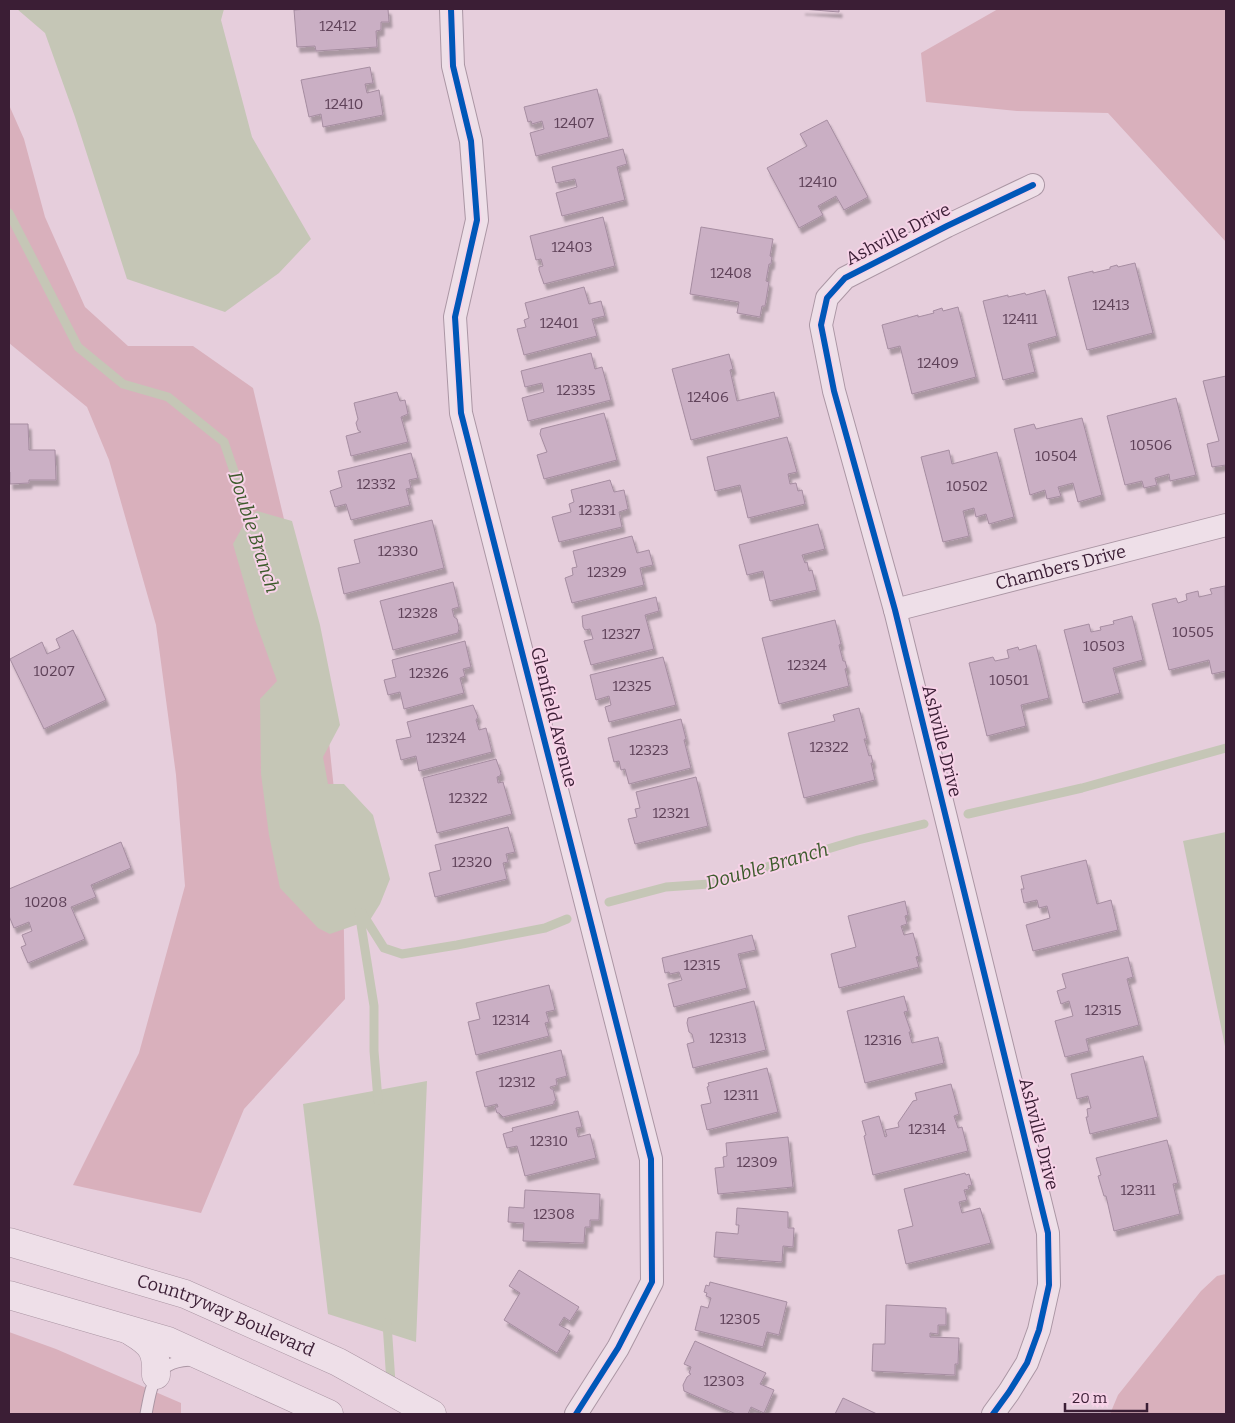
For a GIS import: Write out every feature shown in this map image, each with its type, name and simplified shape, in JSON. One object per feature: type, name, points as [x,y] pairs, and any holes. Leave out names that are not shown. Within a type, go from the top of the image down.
[{"type":"street","name":"Glenfield Avenue","points":[[451,9],[453,66],[471,140],[477,220],[455,317],[461,413],[651,1159],[652,1282],[618,1348],[576,1414]]},
{"type":"street","name":"Ashville Drive","points":[[993,1414],[1027,1363],[1039,1330],[1049,1285],[1048,1233],[895,610],[834,391],[821,325],[827,298],[845,278],[1033,185]]},
{"type":"street","name":"Chambers Drive","points":[[895,610],[1226,525]]},
{"type":"street","name":"Countryway Boulevard","points":[[9,1242],[184,1294],[338,1362],[432,1414]]},
{"type":"street","points":[[9,1294],[168,1341],[329,1414]]},
{"type":"street","points":[[128,1330],[144,1340],[152,1348],[157,1360],[156,1375]]},
{"type":"lane","points":[[146,1414],[156,1375],[167,1366],[175,1362],[192,1360],[213,1362]]},
{"type":"shaded area","points":[[998,9],[1226,9],[1226,242],[1108,113],[1017,111],[926,102],[921,53]]},
{"type":"shaded area","points":[[9,105],[24,139],[45,217],[85,307],[128,346],[193,346],[253,388],[323,684],[343,876],[345,999],[244,1109],[201,1213],[73,1185],[139,1053],[185,886],[176,775],[156,625],[109,460],[87,407],[9,343]]},
{"type":"shaded area","points":[[1226,1274],[1226,1414],[1110,1414],[1118,1395],[1201,1291],[1217,1276]]},
{"type":"shaded area","points":[[9,1332],[56,1349],[181,1403],[181,1414],[9,1414]]},
{"type":"water","points":[[17,9],[224,9],[221,20],[252,137],[311,239],[279,273],[225,312],[127,279],[75,117],[45,33]]},
{"type":"water","points":[[257,511],[292,521],[320,625],[340,725],[323,757],[328,784],[344,784],[373,815],[390,879],[380,904],[370,920],[330,934],[318,928],[280,888],[269,835],[261,774],[260,699],[277,681],[255,620],[233,544],[248,517]]},
{"type":"water","points":[[1226,832],[1226,1051],[1183,841]]},
{"type":"water","points":[[427,1081],[416,1342],[328,1314],[303,1104]]},
{"type":"building","points":[[388,9],[389,22],[381,22],[381,30],[376,31],[377,47],[316,51],[315,46],[297,47],[294,10]]},
{"type":"building","points":[[802,9],[839,9],[839,12]]},
{"type":"building","points":[[370,67],[373,83],[365,84],[367,93],[379,90],[383,115],[323,127],[321,114],[309,117],[301,80]]},
{"type":"building","points":[[597,89],[609,137],[536,156],[530,133],[544,129],[542,121],[532,124],[531,121],[528,122],[524,107]]},
{"type":"building","points":[[827,120],[868,197],[844,210],[836,196],[818,206],[823,215],[799,228],[767,168],[807,146],[800,134]]},
{"type":"building","points":[[623,149],[627,164],[617,167],[625,200],[562,216],[556,193],[577,187],[575,179],[556,183],[552,167]]},
{"type":"building","points":[[603,217],[615,266],[544,284],[539,270],[539,267],[543,266],[541,259],[536,260],[530,236]]},
{"type":"building","points":[[701,227],[773,239],[770,256],[772,257],[771,264],[769,264],[766,281],[769,282],[765,306],[762,306],[760,317],[737,313],[739,302],[690,294]]},
{"type":"building","points":[[1135,263],[1153,333],[1087,350],[1068,277],[1110,269],[1110,267],[1117,265],[1118,267]]},
{"type":"building","points":[[584,287],[589,304],[601,301],[605,316],[592,319],[597,336],[524,355],[517,329],[526,327],[524,320],[529,318],[525,303]]},
{"type":"building","points":[[1045,290],[1057,336],[1028,344],[1035,372],[1003,380],[983,301],[1008,295],[1008,297],[1025,293],[1026,295]]},
{"type":"building","points":[[958,307],[976,377],[912,394],[900,346],[888,349],[882,325],[918,315],[918,317],[934,313],[933,311],[942,308],[943,311]]},
{"type":"building","points":[[591,353],[595,369],[602,367],[611,400],[528,421],[522,398],[544,392],[542,383],[525,387],[521,371]]},
{"type":"building","points":[[729,354],[733,369],[730,370],[737,401],[774,392],[780,417],[691,440],[672,369]]},
{"type":"building","points":[[1226,376],[1226,465],[1212,467],[1207,444],[1219,441],[1203,381]]},
{"type":"building","points":[[397,392],[400,401],[405,400],[408,414],[401,417],[408,442],[351,456],[346,436],[361,432],[358,430],[356,423],[358,419],[354,403]]},
{"type":"building","points":[[1176,398],[1196,475],[1170,481],[1169,474],[1155,478],[1157,485],[1144,488],[1142,481],[1125,485],[1107,416]]},
{"type":"building","points":[[604,413],[617,460],[544,479],[537,455],[547,452],[540,434],[541,429]]},
{"type":"building","points":[[1082,418],[1102,495],[1078,502],[1073,483],[1058,487],[1061,496],[1047,499],[1045,490],[1030,495],[1014,429],[1034,424],[1036,429]]},
{"type":"building","points":[[9,424],[28,424],[29,450],[55,450],[56,480],[29,480],[29,483],[10,484]]},
{"type":"building","points":[[787,437],[797,472],[788,474],[790,484],[796,483],[798,491],[802,490],[805,504],[748,518],[740,485],[715,491],[707,457]]},
{"type":"building","points":[[949,450],[952,464],[997,452],[1014,517],[989,524],[986,514],[976,517],[974,508],[963,511],[969,536],[943,542],[921,457]]},
{"type":"building","points":[[411,453],[418,478],[409,480],[411,488],[406,489],[410,505],[351,520],[346,504],[335,507],[330,491],[342,487],[338,471]]},
{"type":"building","points":[[610,480],[614,492],[624,490],[628,509],[619,512],[622,527],[559,542],[552,517],[571,512],[569,504],[574,502],[571,490]]},
{"type":"building","points":[[432,520],[444,568],[344,594],[338,568],[360,563],[354,540]]},
{"type":"building","points":[[818,524],[825,549],[802,555],[805,563],[807,562],[809,571],[812,570],[817,590],[770,601],[763,571],[747,575],[739,545]]},
{"type":"building","points":[[632,536],[637,553],[649,550],[653,565],[640,568],[644,585],[572,603],[565,578],[573,575],[572,568],[577,567],[573,551]]},
{"type":"building","points":[[453,582],[459,607],[452,609],[454,617],[457,619],[458,633],[393,650],[380,601]]},
{"type":"building","points":[[1225,586],[1226,671],[1212,674],[1209,660],[1169,670],[1152,604],[1176,598],[1178,603],[1187,600],[1186,594],[1198,591],[1199,597],[1212,594],[1210,589]]},
{"type":"building","points":[[656,597],[659,611],[645,615],[654,649],[591,665],[584,641],[593,639],[590,629],[585,630],[583,627],[582,616]]},
{"type":"building","points":[[1132,616],[1143,660],[1113,668],[1120,693],[1083,703],[1064,630],[1089,624],[1091,632],[1101,630],[1100,627],[1114,624],[1113,621]]},
{"type":"building","points":[[835,620],[843,661],[845,661],[847,668],[845,669],[849,686],[779,704],[762,638]]},
{"type":"building","points":[[73,630],[106,700],[44,729],[10,659],[42,642],[47,654],[60,648],[56,639]]},
{"type":"building","points":[[465,641],[471,667],[463,669],[465,676],[460,678],[464,693],[404,709],[400,692],[388,695],[384,680],[396,677],[392,660]]},
{"type":"building","points":[[1036,645],[1049,698],[1021,705],[1026,726],[987,736],[969,663],[993,657],[995,661],[1009,658],[1007,650],[1018,647],[1019,650]]},
{"type":"building","points":[[663,657],[676,705],[609,722],[605,707],[611,705],[609,696],[596,700],[590,675]]},
{"type":"building","points":[[473,705],[478,717],[476,720],[479,730],[486,728],[492,752],[419,771],[416,756],[401,760],[396,740],[411,737],[407,722]]},
{"type":"building","points":[[859,708],[867,739],[864,739],[869,756],[871,755],[875,780],[804,798],[788,733],[835,721],[833,715]]},
{"type":"building","points":[[681,719],[691,768],[629,784],[625,769],[621,770],[619,761],[614,762],[608,738]]},
{"type":"building","points":[[496,759],[501,773],[497,777],[498,783],[503,782],[512,814],[437,833],[423,778]]},
{"type":"building","points":[[696,777],[708,826],[635,844],[628,819],[637,817],[635,809],[640,808],[636,792]]},
{"type":"building","points":[[508,827],[515,852],[506,854],[508,862],[503,863],[507,879],[435,897],[429,873],[441,870],[435,845]]},
{"type":"building","points":[[121,842],[131,868],[91,885],[96,897],[71,907],[85,939],[28,963],[21,947],[26,945],[22,935],[32,931],[29,922],[14,928],[9,916],[9,889]]},
{"type":"building","points":[[1086,860],[1097,904],[1111,900],[1118,930],[1033,951],[1026,925],[1050,918],[1047,906],[1039,908],[1037,900],[1024,903],[1021,889],[1024,889],[1021,876]]},
{"type":"building","points":[[905,901],[908,915],[905,916],[907,924],[901,926],[904,935],[913,933],[919,956],[916,957],[919,967],[839,988],[831,954],[856,947],[848,916]]},
{"type":"building","points":[[752,935],[756,950],[738,954],[747,988],[674,1007],[668,984],[682,980],[679,972],[665,973],[662,958]]},
{"type":"building","points":[[1128,957],[1133,977],[1127,979],[1139,1025],[1086,1039],[1089,1051],[1065,1057],[1055,1021],[1073,1016],[1069,1001],[1061,1004],[1057,991],[1066,988],[1062,974]]},
{"type":"building","points":[[549,985],[555,1010],[546,1012],[549,1022],[545,1023],[549,1036],[476,1055],[468,1022],[480,1019],[476,1003]]},
{"type":"building","points":[[904,996],[908,1011],[904,1012],[911,1032],[909,1032],[912,1043],[938,1037],[944,1063],[865,1083],[847,1011]]},
{"type":"building","points":[[754,1001],[766,1050],[693,1068],[687,1044],[694,1042],[692,1034],[689,1032],[688,1018]]},
{"type":"building","points":[[561,1050],[567,1076],[556,1079],[557,1085],[550,1087],[553,1089],[556,1101],[554,1101],[554,1104],[503,1117],[497,1113],[495,1107],[498,1107],[497,1104],[485,1107],[476,1072]]},
{"type":"building","points":[[1143,1056],[1158,1117],[1090,1134],[1086,1117],[1088,1117],[1087,1109],[1091,1108],[1088,1096],[1077,1099],[1071,1074]]},
{"type":"building","points":[[767,1068],[778,1112],[707,1130],[701,1105],[711,1103],[707,1087],[709,1086],[708,1083]]},
{"type":"building","points":[[951,1084],[959,1114],[954,1116],[958,1128],[962,1127],[968,1151],[873,1175],[862,1121],[879,1116],[885,1137],[887,1136],[885,1130],[899,1127],[898,1123],[913,1101],[917,1100],[915,1093]]},
{"type":"building","points":[[578,1111],[582,1127],[576,1128],[578,1137],[590,1134],[596,1158],[525,1176],[517,1146],[507,1148],[503,1134],[513,1131],[512,1128]]},
{"type":"building","points":[[788,1137],[793,1187],[718,1194],[715,1168],[724,1167],[723,1157],[727,1156],[726,1143]]},
{"type":"building","points":[[1167,1140],[1178,1183],[1173,1184],[1180,1214],[1114,1231],[1106,1196],[1104,1196],[1098,1176],[1101,1175],[1096,1158]]},
{"type":"building","points":[[965,1173],[966,1175],[969,1174],[972,1185],[968,1186],[969,1189],[964,1190],[967,1200],[959,1202],[962,1213],[980,1208],[991,1243],[906,1264],[898,1230],[913,1226],[904,1189]]},
{"type":"building","points":[[525,1190],[600,1194],[599,1220],[590,1220],[590,1227],[585,1227],[584,1243],[523,1241],[524,1223],[508,1222],[509,1207],[524,1208]]},
{"type":"building","points":[[737,1208],[788,1212],[788,1228],[794,1228],[793,1247],[783,1246],[782,1262],[714,1257],[716,1232],[738,1234],[739,1225],[736,1225]]},
{"type":"building","points":[[519,1270],[579,1307],[570,1321],[564,1317],[559,1325],[570,1331],[557,1353],[504,1320],[520,1293],[509,1286]]},
{"type":"building","points":[[710,1282],[787,1302],[779,1335],[767,1332],[763,1347],[695,1330],[701,1306],[708,1308],[711,1298],[706,1296],[707,1293],[704,1292],[706,1285],[709,1286]]},
{"type":"building","points":[[886,1305],[946,1308],[946,1325],[938,1325],[938,1334],[930,1333],[930,1337],[959,1338],[958,1364],[955,1364],[955,1375],[872,1371],[873,1344],[885,1344]]},
{"type":"building","points":[[695,1341],[766,1373],[760,1384],[774,1390],[764,1413],[751,1407],[748,1414],[736,1414],[684,1391],[683,1385],[691,1374],[689,1373],[691,1367],[684,1364]]},
{"type":"building","points":[[843,1398],[877,1414],[835,1414]]},
{"type":"waterway","name":"Double Branch","points":[[9,213],[78,347],[123,384],[168,397],[224,442],[253,527]]},
{"type":"waterway","name":"Double Branch","points":[[968,814],[1082,788],[1226,748]]},
{"type":"waterway","name":"Double Branch","points":[[609,902],[666,887],[709,884],[858,840],[924,824]]},
{"type":"waterway","name":"Double Branch","points":[[359,912],[374,1006],[374,1051],[378,1100]]},
{"type":"waterway","name":"Double Branch","points":[[362,913],[384,948],[402,954],[545,928],[567,919]]},
{"type":"waterway","points":[[387,1323],[391,1383]]},
{"type":"cycle path","points":[[451,9],[453,66],[471,141],[477,220],[455,317],[461,413],[651,1159],[652,1282],[618,1348],[576,1414]]},
{"type":"cycle path","points":[[993,1414],[1027,1363],[1039,1330],[1049,1285],[1048,1233],[895,610],[834,391],[821,325],[827,298],[845,278],[1033,185]]}]
